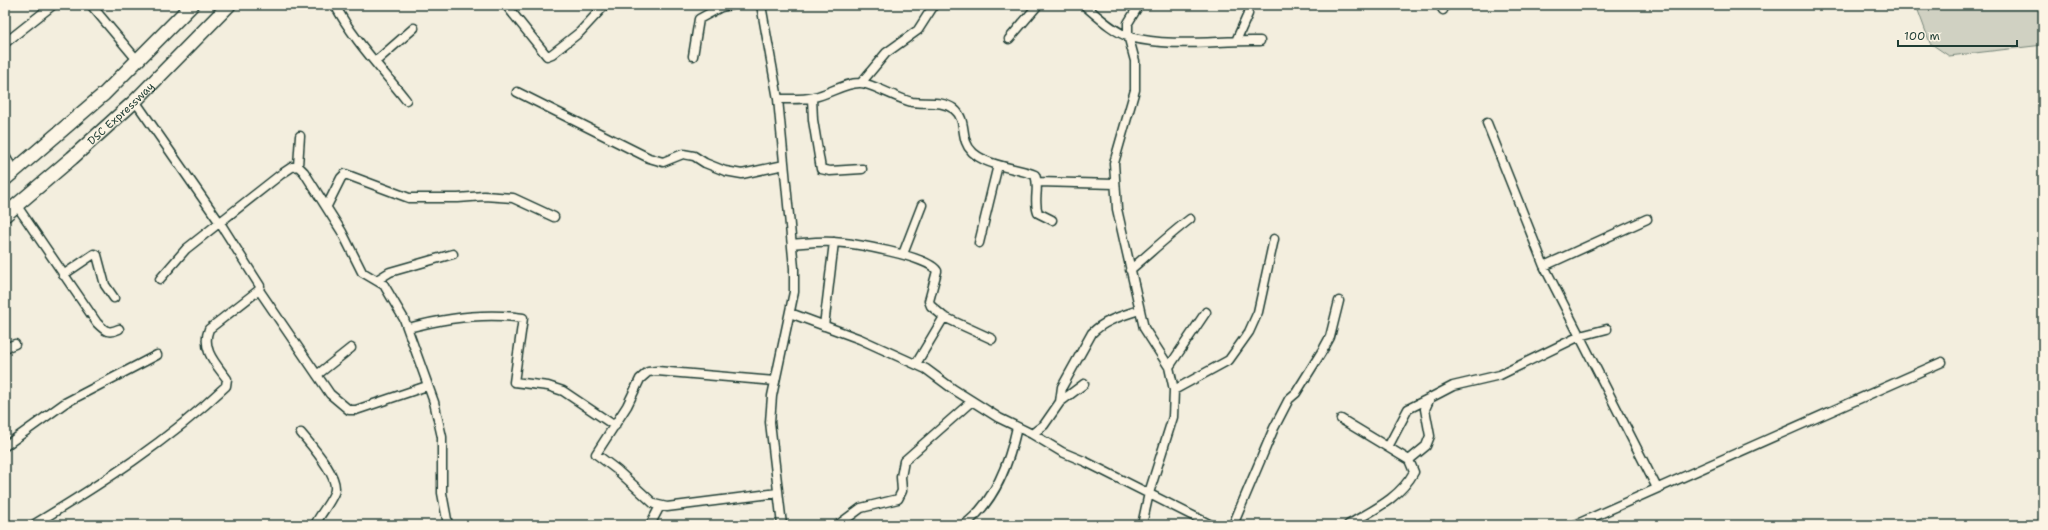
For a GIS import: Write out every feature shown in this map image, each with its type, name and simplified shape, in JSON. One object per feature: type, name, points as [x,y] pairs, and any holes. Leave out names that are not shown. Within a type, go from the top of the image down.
[{"type":"main road","points":[[10,175],[104,94],[192,5]]},
{"type":"main road","name":"DSC Expressway","points":[[5,215],[135,102],[229,5]]},
{"type":"street","points":[[5,43],[53,5]]},
{"type":"street","points":[[91,5],[138,61]]},
{"type":"street","points":[[335,5],[343,20],[406,100]]},
{"type":"street","points":[[506,5],[547,56],[552,54],[580,32],[605,5]]},
{"type":"street","points":[[693,56],[699,19],[721,7],[730,5]]},
{"type":"street","points":[[761,5],[778,99],[792,244],[794,292],[775,381],[770,422],[782,525]]},
{"type":"street","points":[[861,83],[886,53],[918,30],[934,5]]},
{"type":"street","points":[[1009,39],[1038,5]]},
{"type":"street","points":[[1084,5],[1100,18],[1129,36],[1173,42],[1260,41]]},
{"type":"street","points":[[1139,5],[1128,23],[1129,36],[1135,61],[1135,90],[1114,163],[1117,209],[1144,328],[1169,368],[1174,390],[1173,417],[1149,493],[1142,525]]},
{"type":"street","points":[[1236,41],[1248,14]]},
{"type":"street","points":[[375,62],[414,28]]},
{"type":"street","points":[[778,99],[812,98],[848,85],[861,83],[913,102],[935,103],[953,108],[958,113],[963,125],[966,142],[970,150],[985,160],[1035,175],[1038,182],[1035,206],[1038,213],[1052,220]]},
{"type":"street","points":[[517,92],[649,158],[663,162],[683,154],[694,156],[705,163],[725,171],[742,174],[784,164]]},
{"type":"street","points":[[812,98],[813,120],[822,169],[830,171],[862,169]]},
{"type":"street","points":[[135,102],[220,223],[260,286],[259,290],[334,399],[349,410],[356,410],[427,386]]},
{"type":"street","points":[[1487,123],[1544,266],[1657,488]]},
{"type":"street","points":[[300,136],[298,166],[304,172],[327,206],[362,272],[384,285],[408,328],[442,436],[442,487],[449,525]]},
{"type":"street","points":[[5,156],[10,175]]},
{"type":"street","points":[[978,242],[998,165]]},
{"type":"street","points":[[160,279],[186,249],[280,175],[292,167],[298,166]]},
{"type":"street","points":[[327,206],[341,178],[345,174],[409,198],[458,198],[484,196],[513,198],[554,217]]},
{"type":"street","points":[[1038,182],[1115,184]]},
{"type":"street","points":[[903,254],[922,205]]},
{"type":"street","points":[[17,206],[63,275],[105,331],[111,333],[118,329]]},
{"type":"street","points":[[1130,270],[1157,248],[1168,235],[1190,219]]},
{"type":"street","points":[[1544,266],[1648,219]]},
{"type":"street","points":[[1174,390],[1229,360],[1249,332],[1258,312],[1274,239]]},
{"type":"street","points":[[792,244],[834,242],[903,254],[931,264],[937,271],[929,301],[930,306],[944,317],[992,339]]},
{"type":"street","points":[[824,326],[834,242]]},
{"type":"street","points":[[63,275],[94,254],[97,255],[100,261],[105,285],[114,298]]},
{"type":"street","points":[[377,280],[390,272],[453,254]]},
{"type":"street","points":[[33,525],[107,479],[172,433],[226,386],[227,379],[214,362],[206,346],[206,338],[209,329],[259,290]]},
{"type":"street","points":[[1233,525],[1274,428],[1289,399],[1296,393],[1330,336],[1340,301]]},
{"type":"street","points":[[1060,402],[1062,388],[1092,332],[1099,326],[1111,320],[1139,310]]},
{"type":"street","points":[[1169,368],[1206,312]]},
{"type":"street","points":[[790,313],[860,339],[926,369],[972,401],[1062,452],[1149,493],[1211,525]]},
{"type":"street","points":[[408,328],[438,320],[470,317],[501,315],[523,318],[514,382],[548,386],[563,391],[615,426]]},
{"type":"street","points":[[916,364],[944,317]]},
{"type":"street","points":[[1388,447],[1408,409],[1453,386],[1500,375],[1580,336],[1608,329]]},
{"type":"street","points":[[5,348],[15,344]]},
{"type":"street","points":[[317,375],[351,348]]},
{"type":"street","points":[[5,446],[65,403],[157,355]]},
{"type":"street","points":[[1575,525],[1942,362]]},
{"type":"street","points":[[775,381],[657,371],[648,372],[640,379],[615,426],[598,448],[596,454],[617,470],[654,504],[660,506],[667,507],[778,493]]},
{"type":"street","points":[[1032,434],[1044,425],[1060,402],[1084,384]]},
{"type":"street","points":[[1409,460],[1426,446],[1430,436],[1425,409],[1430,398]]},
{"type":"street","points":[[838,525],[861,508],[898,499],[902,491],[901,477],[904,461],[972,401]]},
{"type":"street","points":[[1341,419],[1409,460],[1418,473],[1390,501],[1348,525]]},
{"type":"street","points":[[964,525],[977,515],[997,488],[1017,427]]},
{"type":"street","points":[[301,433],[321,458],[335,485],[335,492],[315,525]]},
{"type":"street","points":[[650,525],[660,506]]},
{"type":"shaded area","points":[[1916,5],[2043,5],[2043,45],[1949,56],[1930,43]]}]
